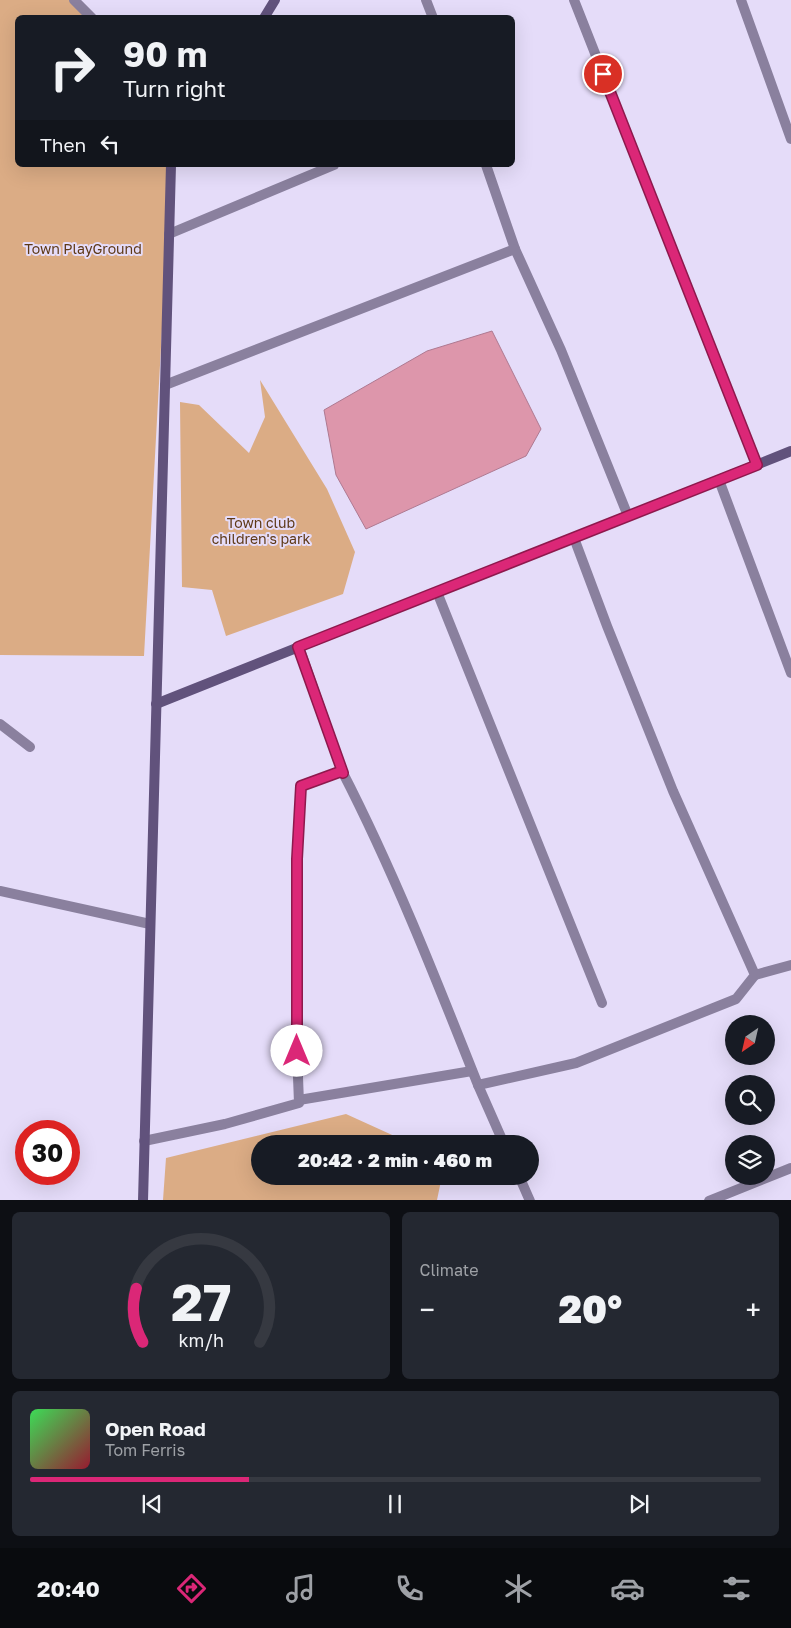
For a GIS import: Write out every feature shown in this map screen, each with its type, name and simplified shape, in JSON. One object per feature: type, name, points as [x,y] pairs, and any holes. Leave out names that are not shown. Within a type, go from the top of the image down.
[{"type":"main road","points":[[266,15],[275,0]]},
{"type":"main road","points":[[142,1200],[171,167]]},
{"type":"main road","points":[[156,704],[791,451]]},
{"type":"street","points":[[74,0],[89,15]]},
{"type":"street","points":[[426,0],[431,15]]},
{"type":"street","points":[[574,0],[757,465]]},
{"type":"street","points":[[741,0],[791,139]]},
{"type":"street","points":[[169,234],[329,167]]},
{"type":"street","points":[[487,167],[515,249],[561,350],[628,516]]},
{"type":"street","points":[[165,384],[515,249]]},
{"type":"street","points":[[719,480],[791,673]]},
{"type":"street","points":[[574,538],[673,791],[755,975]]},
{"type":"street","points":[[437,592],[602,1003]]},
{"type":"street","points":[[298,647],[343,773],[365,816],[440,987],[472,1072],[500,1135]]},
{"type":"street","points":[[0,724],[30,747]]},
{"type":"street","points":[[144,1141],[225,1124],[299,1103],[297,1051],[297,859],[301,786],[342,771],[343,773]]},
{"type":"street","points":[[0,891],[150,924]]},
{"type":"street","points":[[478,1085],[576,1063],[736,999],[755,975],[791,965]]},
{"type":"street","points":[[299,1100],[472,1072]]},
{"type":"street","points":[[709,1200],[791,1168]]},
{"type":"street","points":[[523,1185],[530,1200]]},
{"type":"green space","name":"Town PlayGround","points":[[0,0],[73,0],[89,15],[15,15],[15,167],[171,167],[144,656],[0,655]]},
{"type":"green space","name":"Town club children's park","points":[[260,380],[327,489],[355,552],[343,594],[226,636],[212,590],[182,587],[180,402],[199,405],[249,453],[265,417]]},
{"type":"green space","points":[[346,1114],[392,1135],[260,1135]]},
{"type":"green space","points":[[251,1137],[251,1185],[440,1185],[437,1200],[163,1200],[166,1158]]},
{"type":"shaded area","points":[[492,331],[541,429],[526,456],[366,529],[336,475],[324,410],[427,351]]},
{"type":"route","points":[[297,1051],[297,859],[301,786],[342,771],[343,773],[298,647],[757,465],[603,74]]}]
